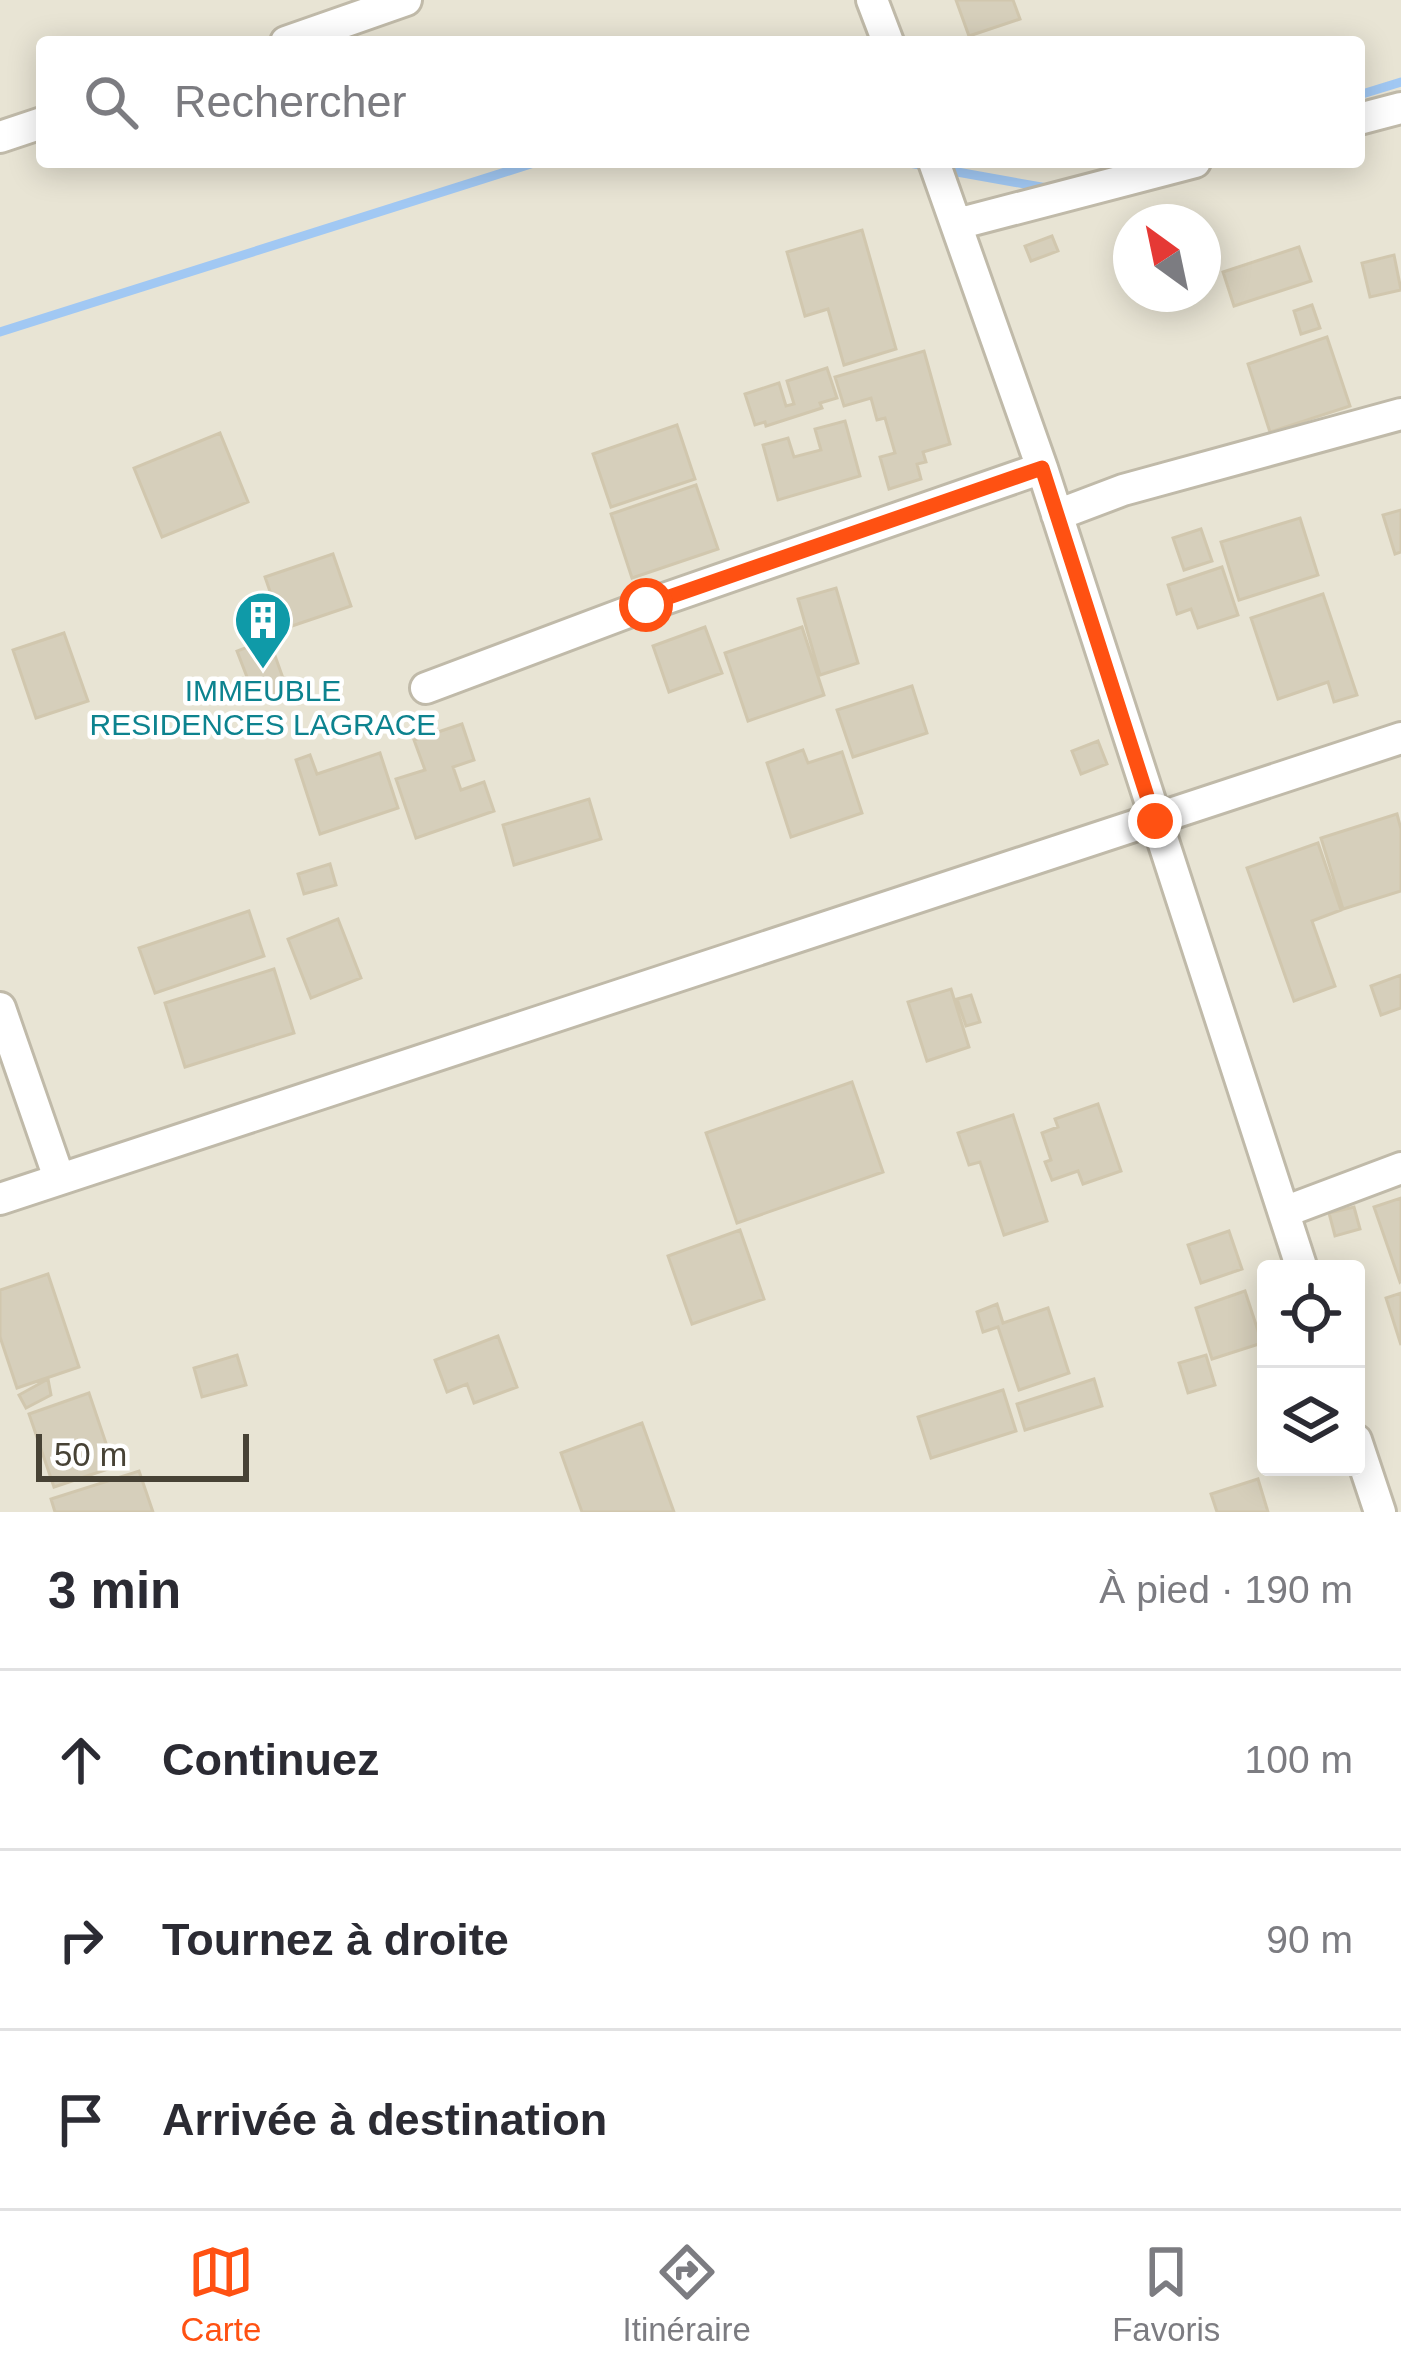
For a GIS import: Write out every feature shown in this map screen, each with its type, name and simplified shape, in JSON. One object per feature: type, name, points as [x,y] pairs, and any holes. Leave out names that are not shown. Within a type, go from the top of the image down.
[{"type":"street","points":[[303,36],[406,0]]},
{"type":"street","points":[[872,0],[886,36]]},
{"type":"street","points":[[1365,117],[1401,108]]},
{"type":"street","points":[[0,136],[36,125]]},
{"type":"street","points":[[936,168],[1042,468],[1299,1260]]},
{"type":"street","points":[[957,224],[1172,168]]},
{"type":"street","points":[[1057,515],[1123,490],[1401,414]]},
{"type":"street","points":[[426,688],[646,605],[1042,468]]},
{"type":"street","points":[[0,1199],[1401,738]]},
{"type":"street","points":[[0,1008],[59,1178]]},
{"type":"street","points":[[1284,1212],[1401,1168]]},
{"type":"street","points":[[1365,1467],[1380,1512]]},
{"type":"shaded area","points":[[0,0],[1401,0],[1401,1512],[0,1512]]},
{"type":"building","points":[[956,0],[1013,0],[1020,19],[969,36]]},
{"type":"building","points":[[862,230],[896,349],[844,365],[828,309],[805,316],[787,252]]},
{"type":"building","points":[[1052,236],[1058,251],[1031,261],[1025,246]]},
{"type":"building","points":[[1299,247],[1311,281],[1234,306],[1223,272]]},
{"type":"building","points":[[1394,255],[1401,290],[1370,297],[1362,263]]},
{"type":"building","points":[[1312,305],[1320,328],[1301,334],[1294,311]]},
{"type":"building","points":[[1327,337],[1350,406],[1270,432],[1248,364]]},
{"type":"building","points":[[924,351],[950,444],[923,452],[926,462],[917,464],[921,479],[889,489],[880,457],[895,453],[885,418],[877,420],[871,398],[844,406],[835,377]]},
{"type":"building","points":[[827,368],[837,398],[820,403],[822,408],[766,426],[765,422],[755,425],[745,394],[779,383],[786,406],[794,404],[787,381]]},
{"type":"building","points":[[845,421],[860,476],[778,500],[763,445],[788,438],[794,457],[821,450],[815,429]]},
{"type":"building","points":[[677,425],[695,479],[611,507],[593,454]]},
{"type":"building","points":[[220,433],[248,502],[162,537],[134,468]]},
{"type":"building","points":[[696,485],[718,549],[632,578],[611,514]]},
{"type":"building","points":[[1401,510],[1401,552],[1395,554],[1383,515]]},
{"type":"building","points":[[1300,518],[1318,575],[1239,600],[1221,542]]},
{"type":"building","points":[[1201,529],[1212,561],[1184,570],[1173,538]]},
{"type":"building","points":[[333,554],[351,606],[283,629],[265,577]]},
{"type":"building","points":[[1222,567],[1238,615],[1198,628],[1191,609],[1177,614],[1168,585]]},
{"type":"building","points":[[836,588],[858,663],[820,675],[798,599]]},
{"type":"building","points":[[1323,594],[1357,695],[1334,702],[1328,682],[1278,699],[1251,618]]},
{"type":"building","points":[[705,627],[722,673],[669,692],[653,646]]},
{"type":"building","points":[[802,627],[824,695],[748,721],[725,653]]},
{"type":"building","points":[[64,633],[88,701],[36,718],[13,650]]},
{"type":"building","name":"IMMEUBLE RESIDENCES LAGRACE","points":[[269,639],[288,692],[257,703],[237,651]]},
{"type":"building","points":[[912,686],[927,733],[853,757],[837,710]]},
{"type":"building","points":[[462,724],[474,760],[453,767],[461,790],[484,782],[494,811],[416,838],[396,779],[425,770],[414,740]]},
{"type":"building","points":[[1098,741],[1107,764],[1081,774],[1072,751]]},
{"type":"building","points":[[803,750],[808,763],[842,752],[862,813],[791,837],[767,763]]},
{"type":"building","points":[[380,753],[398,808],[320,834],[296,760],[310,755],[317,774]]},
{"type":"building","points":[[589,799],[601,839],[514,865],[503,825]]},
{"type":"building","points":[[1397,814],[1401,891],[1343,909],[1321,838]]},
{"type":"building","points":[[1318,843],[1341,910],[1312,921],[1335,986],[1294,1001],[1247,868]]},
{"type":"building","points":[[330,864],[336,885],[304,894],[298,874]]},
{"type":"building","points":[[249,911],[264,956],[155,993],[139,948]]},
{"type":"building","points":[[338,919],[361,978],[311,998],[288,939]]},
{"type":"building","points":[[274,969],[294,1033],[185,1067],[165,1003]]},
{"type":"building","points":[[1401,975],[1401,1008],[1381,1015],[1371,986]]},
{"type":"building","points":[[951,989],[969,1047],[927,1061],[908,1002]]},
{"type":"building","points":[[971,995],[980,1022],[966,1026],[957,999]]},
{"type":"building","points":[[852,1082],[883,1172],[737,1223],[706,1133]]},
{"type":"building","points":[[1098,1104],[1121,1171],[1083,1184],[1078,1171],[1052,1180],[1042,1133],[1058,1127],[1055,1119]]},
{"type":"building","points":[[1013,1115],[1047,1221],[1004,1235],[980,1162],[969,1165],[958,1133]]},
{"type":"building","points":[[1401,1198],[1401,1281],[1400,1282],[1374,1207]]},
{"type":"building","points":[[1354,1207],[1360,1229],[1335,1236],[1329,1213]]},
{"type":"building","points":[[740,1230],[764,1299],[692,1324],[668,1256]]},
{"type":"building","points":[[1229,1231],[1242,1269],[1201,1283],[1188,1245]]},
{"type":"building","points":[[48,1274],[79,1367],[17,1388],[0,1337],[0,1290]]},
{"type":"building","points":[[1245,1291],[1257,1328],[1257,1345],[1212,1359],[1196,1308]]},
{"type":"building","points":[[1401,1293],[1401,1345],[1386,1298]]},
{"type":"building","points":[[997,1304],[1003,1323],[1048,1308],[1069,1373],[1019,1390],[998,1327],[983,1332],[977,1312]]},
{"type":"building","points":[[498,1336],[517,1387],[474,1403],[467,1384],[447,1392],[435,1360]]},
{"type":"building","points":[[237,1355],[246,1385],[202,1397],[194,1368]]},
{"type":"building","points":[[1206,1355],[1215,1385],[1188,1393],[1179,1363]]},
{"type":"building","points":[[48,1379],[51,1395],[26,1408],[19,1395]]},
{"type":"building","points":[[1094,1379],[1102,1406],[1025,1430],[1017,1404]]},
{"type":"building","points":[[1003,1390],[1016,1431],[931,1458],[918,1417]]},
{"type":"building","points":[[89,1393],[114,1467],[54,1487],[29,1414]]},
{"type":"building","points":[[642,1423],[674,1512],[582,1512],[561,1453]]},
{"type":"building","points":[[139,1471],[153,1512],[55,1512],[51,1499]]},
{"type":"building","points":[[1258,1479],[1268,1512],[1217,1512],[1211,1494]]},
{"type":"waterway","points":[[1365,93],[1401,82]]},
{"type":"waterway","points":[[0,332],[518,168]]},
{"type":"waterway","points":[[946,170],[1047,188]]},
{"type":"place","name":"IMMEUBLE RESIDENCES LAGRACE","points":[[263,671]]},
{"type":"route","points":[[646,605],[1042,468],[1155,821]]}]
